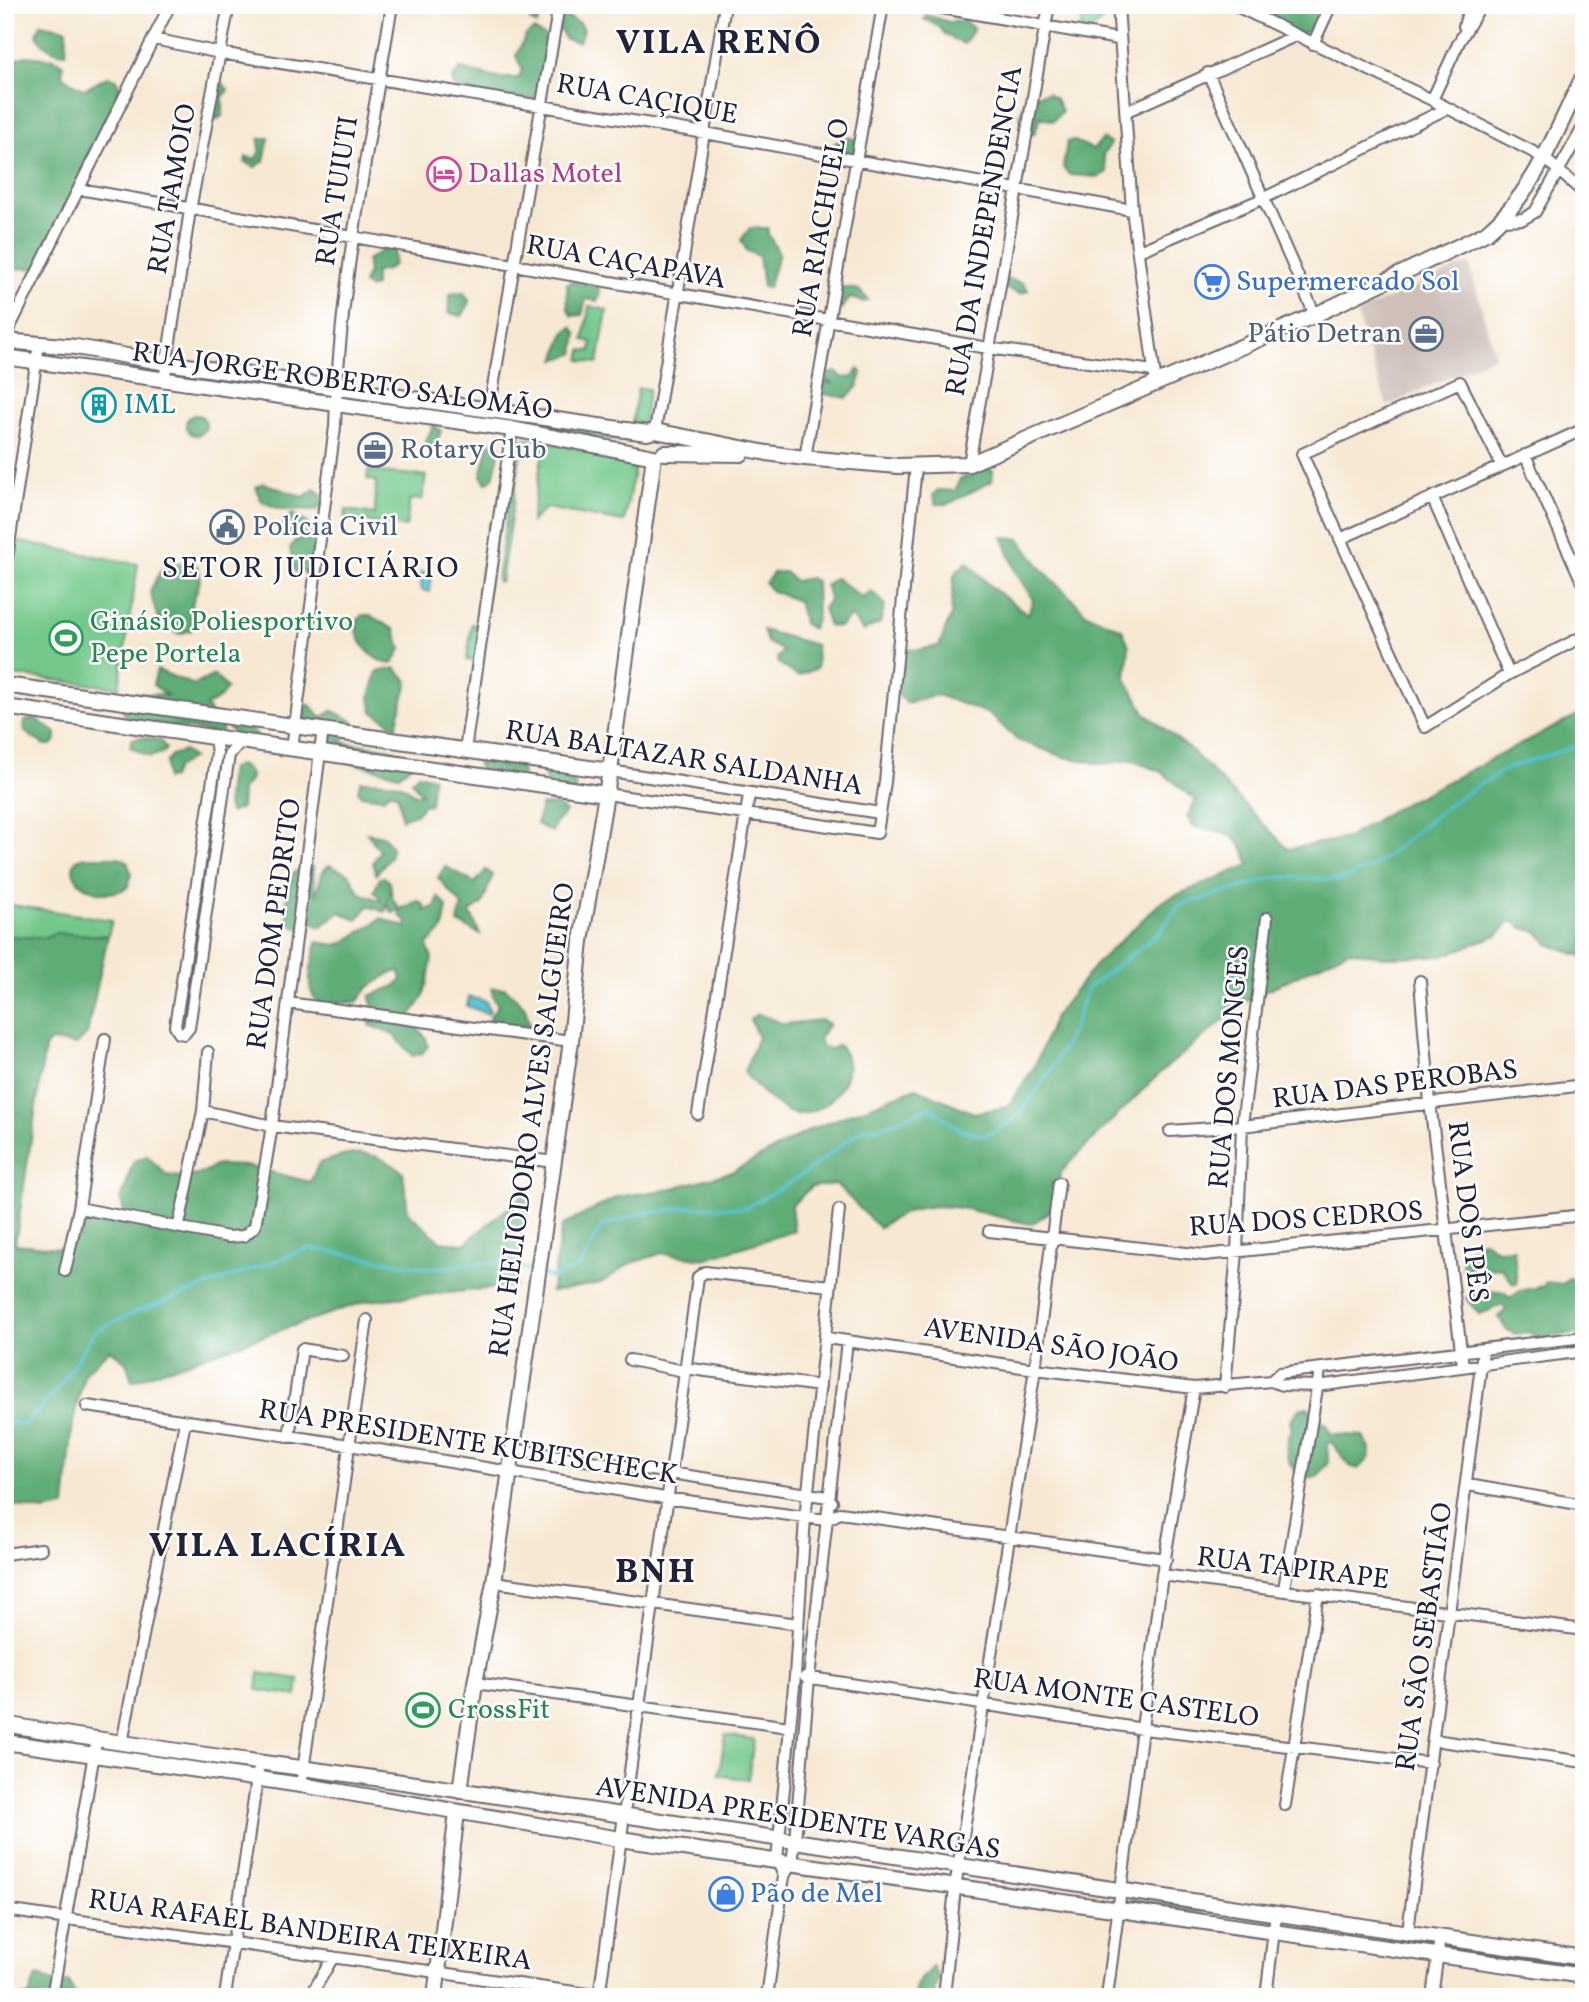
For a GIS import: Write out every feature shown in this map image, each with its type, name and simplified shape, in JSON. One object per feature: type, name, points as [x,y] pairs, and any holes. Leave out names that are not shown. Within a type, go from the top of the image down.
[{"type":"main road","name":"RUA JORGE ROBERTO SALOMÃO","points":[[5,339],[655,432],[805,458],[916,467],[969,464],[1155,377],[1315,315],[1473,241],[1501,220],[1522,195],[1584,75]]},
{"type":"main road","name":"RUA JORGE ROBERTO SALOMÃO","points":[[6,354],[37,362],[164,381],[512,429],[655,455],[767,453]]},
{"type":"main road","points":[[655,432],[668,443],[655,455],[641,446],[655,432]]},
{"type":"main road","name":"RUA HELIODORO ALVES SALGUEIRO","points":[[457,1812],[468,1805],[467,1796],[460,1791],[475,1682],[494,1582],[554,1163],[581,941],[610,771],[655,455]]},
{"type":"main road","name":"RUA BALTAZAR SALDANHA","points":[[5,685],[610,771]]},
{"type":"main road","points":[[53,714],[60,691]]},
{"type":"main road","name":"RUA BALTAZAR SALDANHA","points":[[5,707],[606,794]]},
{"type":"main road","name":"AVENIDA PRESIDENTE VARGAS","points":[[5,1724],[96,1740],[302,1767],[623,1818],[795,1841],[958,1868],[1584,1958]]},
{"type":"main road","name":"AVENIDA PRESIDENTE VARGAS","points":[[5,1742],[301,1786],[620,1839],[1584,1976]]},
{"type":"main road","points":[[435,1997],[457,1812]]},
{"type":"street","points":[[5,339],[170,5]]},
{"type":"street","name":"RUA TAMOIO","points":[[164,381],[190,210],[229,5]]},
{"type":"street","name":"RUA TUIUTI","points":[[292,748],[335,405],[351,237],[392,5]]},
{"type":"street","points":[[489,410],[559,5]]},
{"type":"street","points":[[655,432],[725,5]]},
{"type":"street","name":"RUA RIACHUELO","points":[[805,458],[883,5]]},
{"type":"street","points":[[925,5],[1118,39]]},
{"type":"street","name":"RUA DA INDEPENDENCIA","points":[[969,464],[1014,190],[1049,5]]},
{"type":"street","points":[[1118,5],[1118,39],[1127,111],[1132,210],[1155,377]]},
{"type":"street","points":[[1234,5],[1432,100],[1543,157],[1561,170],[1584,193]]},
{"type":"street","points":[[1313,44],[1331,5]]},
{"type":"street","points":[[1459,42],[1470,5]]},
{"type":"street","points":[[1432,100],[1459,42],[1481,5]]},
{"type":"street","points":[[1127,111],[1295,36]]},
{"type":"street","name":"RUA CAÇIQUE","points":[[154,39],[220,53],[705,133],[1132,210]]},
{"type":"street","points":[[1208,73],[1315,315]]},
{"type":"street","points":[[1139,251],[1262,199],[1448,108]]},
{"type":"street","points":[[1501,220],[1523,219],[1535,212],[1584,126]]},
{"type":"street","name":"RUA CAÇAPAVA","points":[[79,189],[1155,377]]},
{"type":"street","points":[[5,571],[39,344]]},
{"type":"street","points":[[1502,466],[1460,382],[1302,454],[1425,727],[1509,674],[1584,636]]},
{"type":"street","points":[[465,750],[512,429]]},
{"type":"street","points":[[1340,539],[1584,429]]},
{"type":"street","points":[[1525,455],[1584,586]]},
{"type":"street","points":[[880,813],[916,467]]},
{"type":"street","points":[[1433,497],[1509,674]]},
{"type":"street","name":"RUA DOM PEDRITO","points":[[178,1225],[228,1237],[244,1236],[255,1226],[272,1126],[323,729]]},
{"type":"street","points":[[215,738],[216,753],[175,1026],[179,1033],[184,1034],[189,1028],[229,755],[240,742]]},
{"type":"street","name":"RUA BALTAZAR SALDANHA","points":[[606,794],[877,833],[880,813],[749,795],[610,771]]},
{"type":"street","points":[[698,1114],[749,795]]},
{"type":"street","points":[[194,900],[206,902]]},
{"type":"street","name":"RUA DOS MONGES","points":[[1225,1387],[1237,1252],[1242,1126],[1267,918]]},
{"type":"street","name":"RUA DOS IPÊS","points":[[1420,981],[1430,1103],[1463,1366]]},
{"type":"street","points":[[288,1003],[570,1041]]},
{"type":"street","points":[[65,1271],[79,1208],[105,1039]]},
{"type":"street","points":[[79,1208],[178,1225],[203,1111],[208,1052]]},
{"type":"street","name":"RUA DAS PEROBAS","points":[[1170,1130],[1242,1126],[1584,1085]]},
{"type":"street","points":[[203,1111],[272,1126],[554,1163]]},
{"type":"street","points":[[944,1997],[955,1888],[1035,1369],[1059,1183]]},
{"type":"street","points":[[784,1876],[777,1860],[795,1676],[804,1518],[827,1338],[839,1210]]},
{"type":"street","name":"RUA DOS CEDROS","points":[[989,1231],[1203,1255],[1584,1216]]},
{"type":"street","points":[[602,1996],[620,1839],[697,1281],[705,1272],[830,1286]]},
{"type":"street","points":[[301,1786],[367,1320]]},
{"type":"street","name":"AVENIDA SÃO JOÃO","points":[[827,1338],[1035,1369],[1194,1388],[1271,1381],[1282,1385],[1317,1386],[1584,1350]]},
{"type":"street","name":"AVENIDA SÃO JOÃO","points":[[1271,1381],[1280,1373],[1584,1338]]},
{"type":"street","points":[[767,1997],[784,1876],[792,1862],[795,1841],[828,1497],[848,1341]]},
{"type":"street","points":[[289,1437],[302,1349],[343,1356]]},
{"type":"street","name":"RUA SÃO SEBASTIÃO","points":[[1408,1931],[1468,1485],[1483,1350]]},
{"type":"street","points":[[630,1360],[684,1370],[820,1386]]},
{"type":"street","points":[[1284,1589],[1320,1370]]},
{"type":"street","points":[[1107,1997],[1163,1576],[1194,1388]]},
{"type":"street","name":"RUA PRESIDENTE KUBITSCHECK","points":[[87,1406],[349,1445],[666,1498],[826,1520]]},
{"type":"street","points":[[122,1743],[185,1422]]},
{"type":"street","name":"RUA PRESIDENTE KUBITSCHECK","points":[[512,1449],[669,1475],[828,1497]]},
{"type":"street","points":[[1468,1485],[1584,1505]]},
{"type":"street","points":[[828,1497],[840,1513]]},
{"type":"street","points":[[826,1520],[840,1513],[1166,1559]]},
{"type":"street","points":[[5,1554],[41,1549]]},
{"type":"street","name":"RUA TAPIRAPE","points":[[1163,1576],[1284,1589],[1584,1630]]},
{"type":"street","points":[[494,1582],[798,1623]]},
{"type":"street","points":[[1285,1805],[1318,1594]]},
{"type":"street","name":"RUA MONTE CASTELO","points":[[795,1676],[1143,1729],[1431,1763]]},
{"type":"street","points":[[475,1682],[789,1727]]},
{"type":"street","points":[[52,1997],[96,1740]]},
{"type":"street","points":[[1434,1740],[1584,1762]]},
{"type":"street","points":[[225,1997],[258,1780],[258,1762]]},
{"type":"street","name":"RUA RAFAEL BANDEIRA TEIXEIRA","points":[[5,1910],[602,1996]]},
{"type":"street","points":[[1266,1997],[1276,1914]]},
{"type":"street","points":[[1432,1997],[1440,1937]]},
{"type":"street","points":[[310,1997],[333,1957]]},
{"type":"shaded area","name":"Pátio Detran","points":[[1469,263],[1495,356],[1387,406],[1356,313]]},
{"type":"green space","points":[[532,5],[544,5],[537,25],[530,21]]},
{"type":"green space","points":[[1083,5],[1112,5],[1112,12],[1090,32],[1081,30]]},
{"type":"green space","points":[[1255,5],[1293,5],[1299,9],[1314,10],[1320,17],[1320,26],[1295,36],[1289,34],[1278,19]]},
{"type":"green space","points":[[562,14],[579,23],[583,30],[579,42],[565,39],[557,24]]},
{"type":"green space","points":[[926,15],[949,22],[963,20],[974,29],[964,44],[945,35],[940,27],[924,19]]},
{"type":"green space","points":[[41,24],[67,29],[66,53],[52,50],[42,42],[37,34]]},
{"type":"green space","points":[[534,30],[546,37],[546,65],[543,80],[534,99],[495,97],[456,89],[452,80],[460,69],[497,78],[519,78],[522,69],[516,56],[526,35]]},
{"type":"green space","points":[[25,56],[55,59],[63,65],[62,75],[81,88],[89,87],[107,77],[116,79],[120,88],[39,268],[5,269],[5,64]]},
{"type":"green space","points":[[223,83],[228,90],[223,97],[223,115],[216,120],[212,112],[218,88]]},
{"type":"green space","points":[[1048,93],[1056,99],[1062,111],[1053,121],[1041,117],[1034,134],[1029,135],[1020,116],[1023,107],[1029,96]]},
{"type":"green space","points":[[846,137],[856,139],[855,155],[830,152],[832,145]]},
{"type":"green space","points":[[269,138],[264,161],[255,167],[245,162],[246,157],[255,159],[260,151],[259,139]]},
{"type":"green space","points":[[1103,139],[1111,144],[1103,154],[1107,172],[1098,177],[1070,175],[1063,168],[1067,142],[1072,140],[1093,149]]},
{"type":"green space","points":[[750,228],[768,228],[767,232],[779,253],[768,288],[763,287],[759,256],[747,251],[741,240]]},
{"type":"green space","points":[[388,247],[395,250],[394,264],[387,270],[375,272],[375,286],[369,288],[363,284],[368,272],[367,260]]},
{"type":"green space","points":[[1006,279],[1023,283],[1028,290],[1021,294],[1004,288]]},
{"type":"green space","points":[[571,281],[598,286],[600,292],[597,301],[586,299],[582,315],[572,316],[568,309],[567,284]]},
{"type":"green space","points":[[842,287],[859,290],[868,300],[864,302],[850,298],[841,310],[836,304],[835,293]]},
{"type":"green space","points":[[453,292],[463,292],[470,302],[462,316],[448,313],[450,295]]},
{"type":"green space","points":[[589,306],[607,310],[598,363],[580,360],[582,350],[591,351],[592,342],[584,340]]},
{"type":"green space","points":[[572,327],[577,334],[574,354],[555,360],[565,332]]},
{"type":"green space","points":[[825,369],[829,374],[836,372],[844,378],[853,377],[858,369],[862,373],[858,386],[847,398],[824,394],[824,383],[834,384],[822,379]]},
{"type":"green space","points":[[638,388],[649,389],[643,424],[632,423]]},
{"type":"green space","points":[[343,393],[630,437],[629,442],[343,398]]},
{"type":"green space","points":[[192,415],[200,415],[206,425],[200,435],[192,435],[186,429],[186,421]]},
{"type":"green space","points":[[434,425],[441,431],[434,449],[425,442]]},
{"type":"green space","points":[[524,438],[632,460],[635,466],[624,522],[546,508],[531,522],[543,450],[522,446],[501,582],[497,581],[517,445]]},
{"type":"green space","points":[[496,440],[501,447],[493,478],[486,483],[481,476],[489,444]]},
{"type":"green space","points":[[982,466],[993,470],[992,481],[948,504],[936,504],[933,495],[938,490],[955,491],[960,479],[977,473]]},
{"type":"green space","points":[[368,471],[426,476],[422,500],[410,499],[406,527],[345,519],[346,510],[375,514],[376,481],[367,479]]},
{"type":"green space","points":[[263,483],[304,497],[314,489],[321,494],[324,504],[317,510],[281,509],[262,502],[256,487]]},
{"type":"green space","points":[[292,513],[308,523],[304,533],[291,537],[282,527]]},
{"type":"green space","points":[[489,523],[498,525],[486,599],[478,597]]},
{"type":"green space","points":[[316,529],[325,538],[319,556],[312,567],[295,572],[290,548],[298,537],[309,535]]},
{"type":"green space","points":[[1003,537],[1019,539],[1043,570],[1087,614],[1122,629],[1129,646],[1126,679],[1146,714],[1192,751],[1288,849],[1347,838],[1397,807],[1584,712],[1584,957],[1548,944],[1538,932],[1523,928],[1511,920],[1498,935],[1442,956],[1383,957],[1349,950],[1249,999],[1161,1072],[1060,1173],[1057,1199],[1048,1213],[1032,1224],[972,1210],[936,1206],[899,1216],[879,1228],[836,1184],[811,1187],[791,1206],[794,1231],[704,1259],[662,1253],[629,1264],[601,1283],[551,1292],[562,1226],[617,1197],[665,1190],[732,1172],[812,1129],[916,1088],[974,1113],[1007,1107],[1035,1066],[1054,1017],[1097,963],[1162,901],[1249,865],[1241,846],[1230,835],[1194,827],[1187,817],[1196,800],[1160,771],[1130,760],[1103,764],[1064,757],[1017,740],[990,714],[937,695],[907,703],[895,692],[895,647],[917,650],[939,646],[951,615],[954,575],[967,562],[992,588],[1028,614],[1033,600],[1015,571]]},
{"type":"green space","name":"Ginásio Poliesportivo Pepe Portela","points":[[16,541],[138,564],[119,688],[5,674],[5,602]]},
{"type":"green space","points":[[172,562],[197,566],[200,579],[191,612],[192,630],[179,634],[159,623],[150,591],[161,570]]},
{"type":"green space","points":[[774,572],[785,572],[795,581],[809,578],[816,581],[817,616],[812,629],[804,624],[798,601],[772,591],[765,583]]},
{"type":"green space","points":[[836,578],[862,598],[871,591],[885,605],[880,623],[863,631],[851,616],[840,627],[829,626],[823,609],[830,598],[825,585]]},
{"type":"green space","points":[[362,615],[371,616],[395,630],[401,649],[393,664],[379,660],[362,644],[356,623]]},
{"type":"green space","points":[[472,624],[482,625],[477,661],[467,660]]},
{"type":"green space","points":[[763,630],[816,645],[817,668],[798,676],[778,663],[777,658],[783,651],[767,642]]},
{"type":"green space","points":[[395,668],[408,681],[396,727],[372,711],[370,696],[377,672]]},
{"type":"green space","points":[[157,670],[194,685],[214,675],[227,688],[219,699],[206,706],[211,714],[223,720],[222,731],[219,734],[131,720],[123,713],[123,699],[129,693],[167,695],[153,685]]},
{"type":"green space","points":[[305,705],[310,705],[321,718],[332,711],[353,721],[357,730],[340,741],[391,749],[408,757],[413,764],[399,775],[327,756],[324,741],[331,738],[303,723]]},
{"type":"green space","points":[[35,718],[56,733],[56,740],[51,745],[44,745],[25,732],[24,721]]},
{"type":"green space","points":[[239,719],[257,734],[249,739],[235,735],[229,729],[231,723]]},
{"type":"green space","points":[[141,737],[160,740],[166,748],[164,752],[150,757],[130,747],[132,739]]},
{"type":"green space","points":[[184,751],[193,758],[176,768],[172,778],[166,779],[166,763],[171,755]]},
{"type":"green space","points":[[482,756],[505,757],[520,767],[523,776],[518,789],[500,785],[489,778],[477,763]]},
{"type":"green space","points":[[239,765],[247,769],[251,778],[242,790],[241,808],[230,813],[227,799],[231,768]]},
{"type":"green space","points":[[549,766],[574,781],[577,791],[565,795],[555,792],[542,771]]},
{"type":"green space","points":[[418,774],[433,778],[430,804],[423,805],[416,814],[402,819],[398,795],[390,791],[383,798],[360,795],[358,790],[361,781],[382,781],[403,786],[414,794],[422,794],[411,781]]},
{"type":"green space","points":[[541,805],[557,805],[566,812],[555,823],[552,832],[537,824]]},
{"type":"green space","points":[[367,833],[383,836],[392,847],[390,857],[376,874],[373,862],[380,851]]},
{"type":"green space","points":[[85,857],[118,857],[127,861],[131,873],[128,887],[107,893],[87,888],[79,882],[73,868],[76,860]]},
{"type":"green space","points":[[329,865],[349,874],[360,893],[387,903],[387,899],[380,898],[374,891],[380,878],[384,877],[390,882],[392,898],[400,909],[393,913],[387,906],[385,912],[368,906],[357,920],[340,912],[320,927],[311,922],[312,916],[305,928],[296,928],[288,921],[286,900],[294,872],[313,866],[315,896],[323,871]]},
{"type":"green space","points":[[445,866],[475,883],[486,870],[493,875],[482,904],[470,912],[480,934],[458,923],[462,905],[438,878]]},
{"type":"green space","points":[[438,897],[447,906],[443,929],[427,945],[432,958],[423,998],[409,1018],[426,1038],[428,1046],[422,1053],[413,1056],[394,1035],[370,1025],[373,1004],[370,996],[395,986],[402,980],[400,971],[391,973],[368,988],[357,1002],[319,1004],[311,990],[310,982],[317,942],[335,945],[343,943],[382,918],[407,928],[406,920],[399,915],[400,909],[418,901],[425,906],[424,911],[436,906]]},
{"type":"green space","points":[[5,904],[112,920],[108,936],[55,933],[43,938],[5,936]]},
{"type":"green space","points":[[55,933],[108,936],[87,1034],[77,1045],[50,1041],[45,1048],[15,1244],[60,1248],[79,1239],[87,1213],[128,1224],[120,1198],[134,1161],[147,1156],[167,1175],[198,1175],[217,1165],[248,1166],[310,1182],[319,1163],[363,1154],[381,1158],[403,1172],[408,1212],[440,1241],[464,1244],[530,1190],[515,1286],[366,1301],[132,1381],[126,1362],[110,1349],[85,1372],[73,1421],[65,1507],[43,1511],[5,1504],[5,936],[42,938]]},
{"type":"green space","points":[[492,988],[505,988],[525,1007],[530,1027],[513,1025],[500,1030],[488,1021],[498,1005]]},
{"type":"green space","points":[[758,1014],[784,1024],[821,1020],[829,1024],[819,1039],[822,1047],[831,1049],[838,1045],[846,1057],[847,1069],[844,1082],[826,1104],[801,1114],[789,1112],[771,1100],[744,1072],[758,1037],[750,1019]]},
{"type":"green space","points":[[1483,1240],[1497,1250],[1514,1249],[1517,1284],[1513,1284],[1502,1268],[1463,1271],[1462,1257]]},
{"type":"green space","points":[[1569,1278],[1584,1283],[1584,1333],[1536,1338],[1529,1332],[1514,1334],[1506,1329],[1499,1317],[1506,1309],[1503,1305],[1479,1314],[1466,1299],[1473,1291],[1504,1292],[1510,1298],[1520,1291],[1544,1286],[1546,1282],[1563,1284]]},
{"type":"green space","points":[[1308,1407],[1316,1421],[1326,1424],[1331,1434],[1363,1436],[1370,1448],[1369,1459],[1358,1469],[1351,1467],[1331,1442],[1327,1443],[1328,1463],[1317,1477],[1308,1477],[1294,1469],[1287,1455],[1288,1438],[1292,1431],[1290,1421],[1299,1409]]},
{"type":"green space","points":[[259,1673],[299,1679],[297,1696],[257,1690]]},
{"type":"green space","points":[[725,1735],[754,1739],[748,1780],[719,1775]]},
{"type":"green space","points":[[1132,1899],[1202,1908],[1203,1912],[1186,1914],[1134,1908]]},
{"type":"green space","points":[[933,1966],[939,1978],[933,1997],[913,1997],[917,1984]]},
{"type":"green space","points":[[39,1976],[54,1983],[69,1982],[76,1997],[22,1997],[29,1996],[35,1979]]},
{"type":"water","points":[[421,572],[432,574],[430,592],[421,590]]},
{"type":"water","points":[[469,997],[486,1001],[490,1012],[487,1014],[467,1006]]},
{"type":"waterway","points":[[543,1275],[553,1278],[580,1266],[602,1226],[640,1214],[689,1207],[746,1208],[804,1174],[862,1129],[879,1128],[930,1107],[959,1129],[984,1136],[1008,1124],[1021,1112],[1049,1073],[1072,1031],[1087,989],[1159,933],[1179,905],[1279,877],[1342,880],[1377,864],[1452,802],[1506,769],[1584,743]]},
{"type":"waterway","points":[[5,1421],[24,1425],[58,1389],[94,1332],[133,1313],[310,1248],[428,1268],[505,1262],[536,1272]]},
{"type":"place","name":"Dallas Motel","points":[[444,174]]},
{"type":"place","name":"Supermercado Sol","points":[[1212,282]]},
{"type":"place","name":"Pátio Detran","points":[[1426,334]]},
{"type":"place","name":"IML","points":[[99,405]]},
{"type":"place","name":"Rotary Club","points":[[375,450]]},
{"type":"place","name":"Polícia Civil","points":[[227,527]]},
{"type":"place","name":"Ginásio Poliesportivo Pepe Portela","points":[[66,638]]},
{"type":"place","name":"CrossFit","points":[[423,1710]]},
{"type":"place","name":"Pão de Mel","points":[[726,1894]]},
{"type":"district","name":"VILA RENÔ","points":[[719,44]]},
{"type":"district","name":"SETOR JUDICIÁRIO","points":[[311,569]]},
{"type":"district","name":"VILA LACÍRIA","points":[[278,1547]]},
{"type":"district","name":"BNH","points":[[656,1573]]}]
